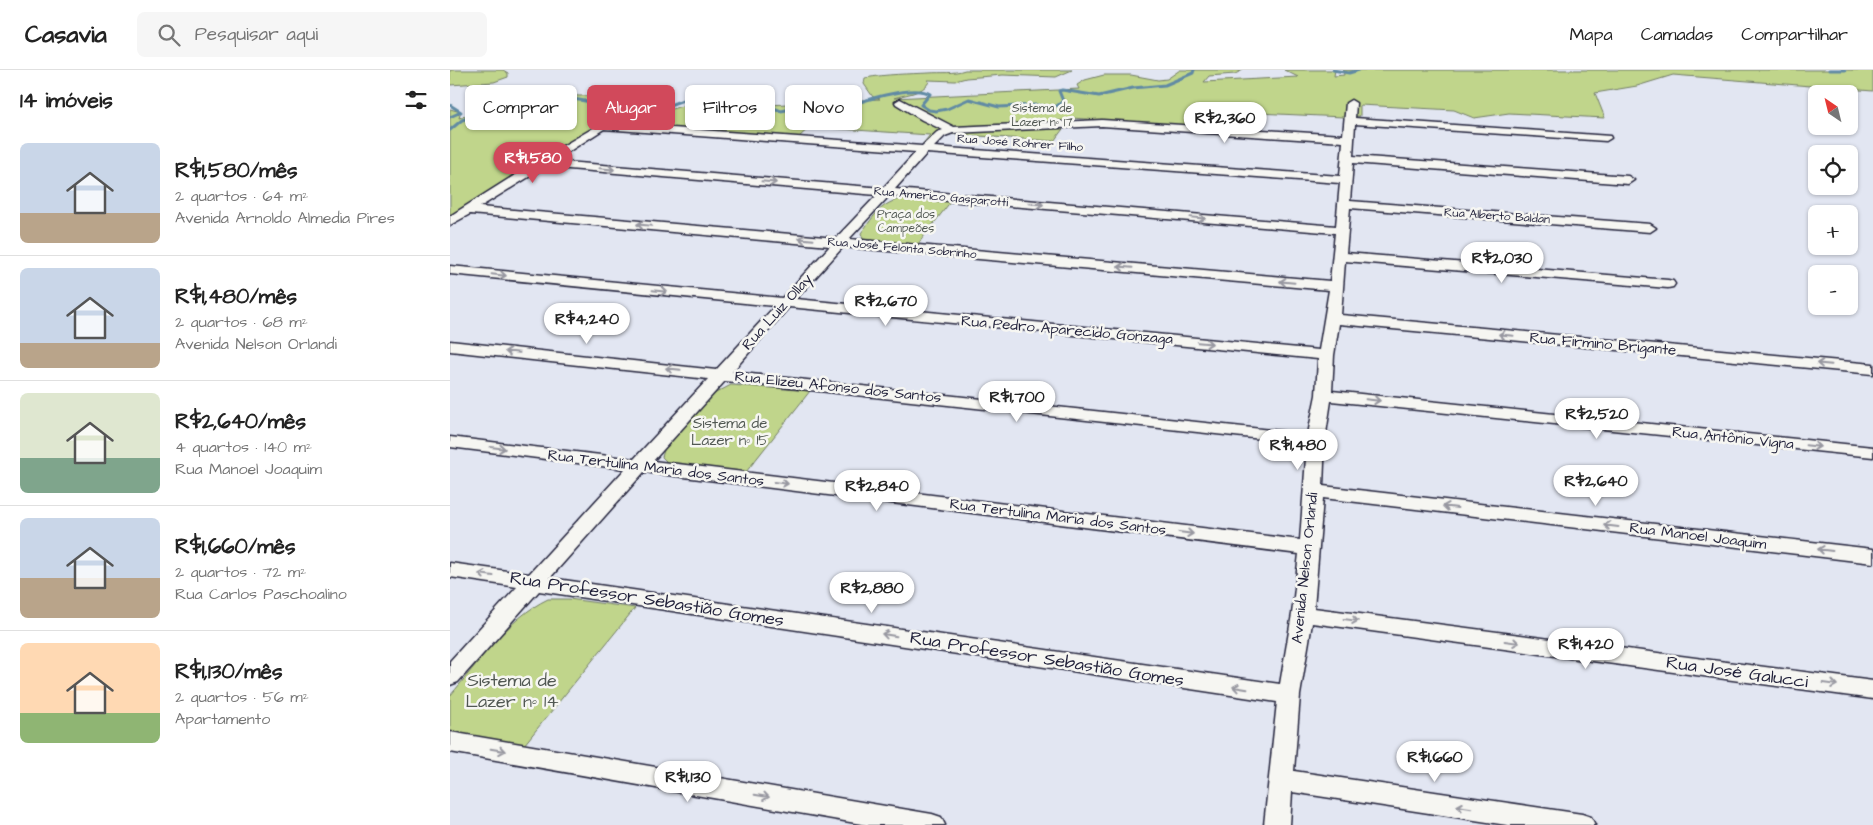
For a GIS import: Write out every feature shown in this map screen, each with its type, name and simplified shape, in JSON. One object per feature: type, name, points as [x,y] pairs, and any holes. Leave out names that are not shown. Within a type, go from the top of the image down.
[{"type":"street","points":[[900,102],[926,118],[952,130],[1063,123],[1102,123],[1350,139]]},
{"type":"street","name":"Avenida Nelson Orlandi","points":[[1277,825],[1289,695],[1303,614],[1314,491],[1316,440],[1324,395],[1326,355],[1333,319],[1350,139],[1351,102]]},
{"type":"street","points":[[1351,121],[1606,138]]},
{"type":"street","name":"Rua José Rohrer Filho","points":[[541,164],[602,126],[1346,180]]},
{"type":"street","name":"Rua Luiz Ollay","points":[[450,676],[924,150],[941,134],[952,130]]},
{"type":"street","points":[[1347,159],[1628,180]]},
{"type":"street","points":[[450,221],[541,164]]},
{"type":"street","name":"Rua Americo Gasparotti","points":[[541,164],[1341,230]]},
{"type":"street","name":"Rua Alberto Baldan","points":[[1344,204],[1650,228]]},
{"type":"street","name":"Rua José Felonta Sobrinho","points":[[468,210],[1335,286]]},
{"type":"street","points":[[1338,256],[1668,284]]},
{"type":"street","name":"Rua Pedro Aparecido Gonzaga","points":[[450,270],[1326,355]]},
{"type":"street","name":"Rua Firmino Brigante","points":[[1333,319],[1873,369]]},
{"type":"street","name":"Rua Elizeu Afonso dos Santos","points":[[450,346],[722,374],[1316,440]]},
{"type":"street","name":"Rua Antônio Vigna","points":[[1324,395],[1873,452]]},
{"type":"street","name":"Rua Tertulina Maria dos Santos","points":[[450,442],[1308,548]]},
{"type":"street","name":"Rua Manoel Joaquim","points":[[1314,491],[1873,556]]},
{"type":"street","name":"Rua Professor Sebastião Gomes","points":[[450,570],[1289,695]]},
{"type":"street","name":"Rua José Galucci","points":[[1303,614],[1873,690]]},
{"type":"street","points":[[450,742],[932,825]]},
{"type":"street","points":[[1282,780],[1582,825]]},
{"type":"green space","points":[[450,70],[503,70],[508,73],[508,77],[494,82],[450,85]]},
{"type":"green space","name":"Sistema de Lazer nº 17","points":[[1072,70],[1056,77],[1003,75],[966,78],[955,81],[928,80],[929,82],[922,89],[894,98],[1079,89],[1077,85],[1085,80],[1104,75],[1131,75],[1158,80],[1167,79],[1180,70],[1243,70],[1235,74],[1209,76],[1204,82],[1298,77],[1284,70],[1335,70],[1334,76],[1344,75],[1343,70],[1873,70],[1873,91],[1858,90],[1858,85],[1808,86],[1673,75],[1637,86],[1595,93],[1605,118],[1509,113],[1474,118],[1454,110],[1360,105],[1360,116],[1343,117],[1213,111],[1205,127],[1071,118],[1054,141],[948,134],[933,148],[921,146],[930,135],[855,130],[862,130],[862,100],[880,99],[873,97],[864,84],[865,78],[897,74],[961,71]]},
{"type":"green space","name":"Sistema de Lazer nº 17","points":[[577,96],[587,96],[587,130],[596,130],[450,221],[450,109],[461,112],[457,114],[460,115],[459,118],[465,116],[465,130],[577,130]]},
{"type":"green space","name":"Sistema de Lazer nº 17","points":[[785,104],[785,130],[807,130],[799,137],[674,130],[675,108],[685,105],[685,130],[775,130],[775,105]]},
{"type":"green space","name":"Praça dos Campeões","points":[[905,198],[951,201],[918,244],[863,239],[861,233],[879,210],[890,203]]},
{"type":"green space","name":"Sistema de Lazer nº 15","points":[[731,385],[810,391],[746,472],[667,462],[662,457],[664,450],[710,396]]},
{"type":"green space","name":"Sistema de Lazer nº 14","points":[[548,599],[569,599],[635,608],[524,745],[450,732],[450,696],[507,629],[533,607]]},
{"type":"waterway","points":[[450,130],[462,120],[507,106],[510,97],[524,94],[549,95],[591,102],[648,97],[657,98],[667,106],[683,100],[726,108],[731,111],[738,108],[738,101],[756,101],[781,111],[808,106],[810,111],[805,116],[814,117],[856,103],[907,91],[921,91],[930,94],[921,105],[929,110],[936,111],[947,109],[969,99],[999,107],[1036,105],[1051,107],[1057,106],[1063,101],[1059,91],[1062,90],[1099,96],[1133,88],[1165,85],[1193,73],[1194,70]]},
{"type":"waterway","points":[[1333,70],[1349,73],[1359,70]]},
{"type":"waterway","points":[[1829,70],[1845,70]]},
{"type":"waterway","points":[[450,105],[461,112],[450,117]]}]
